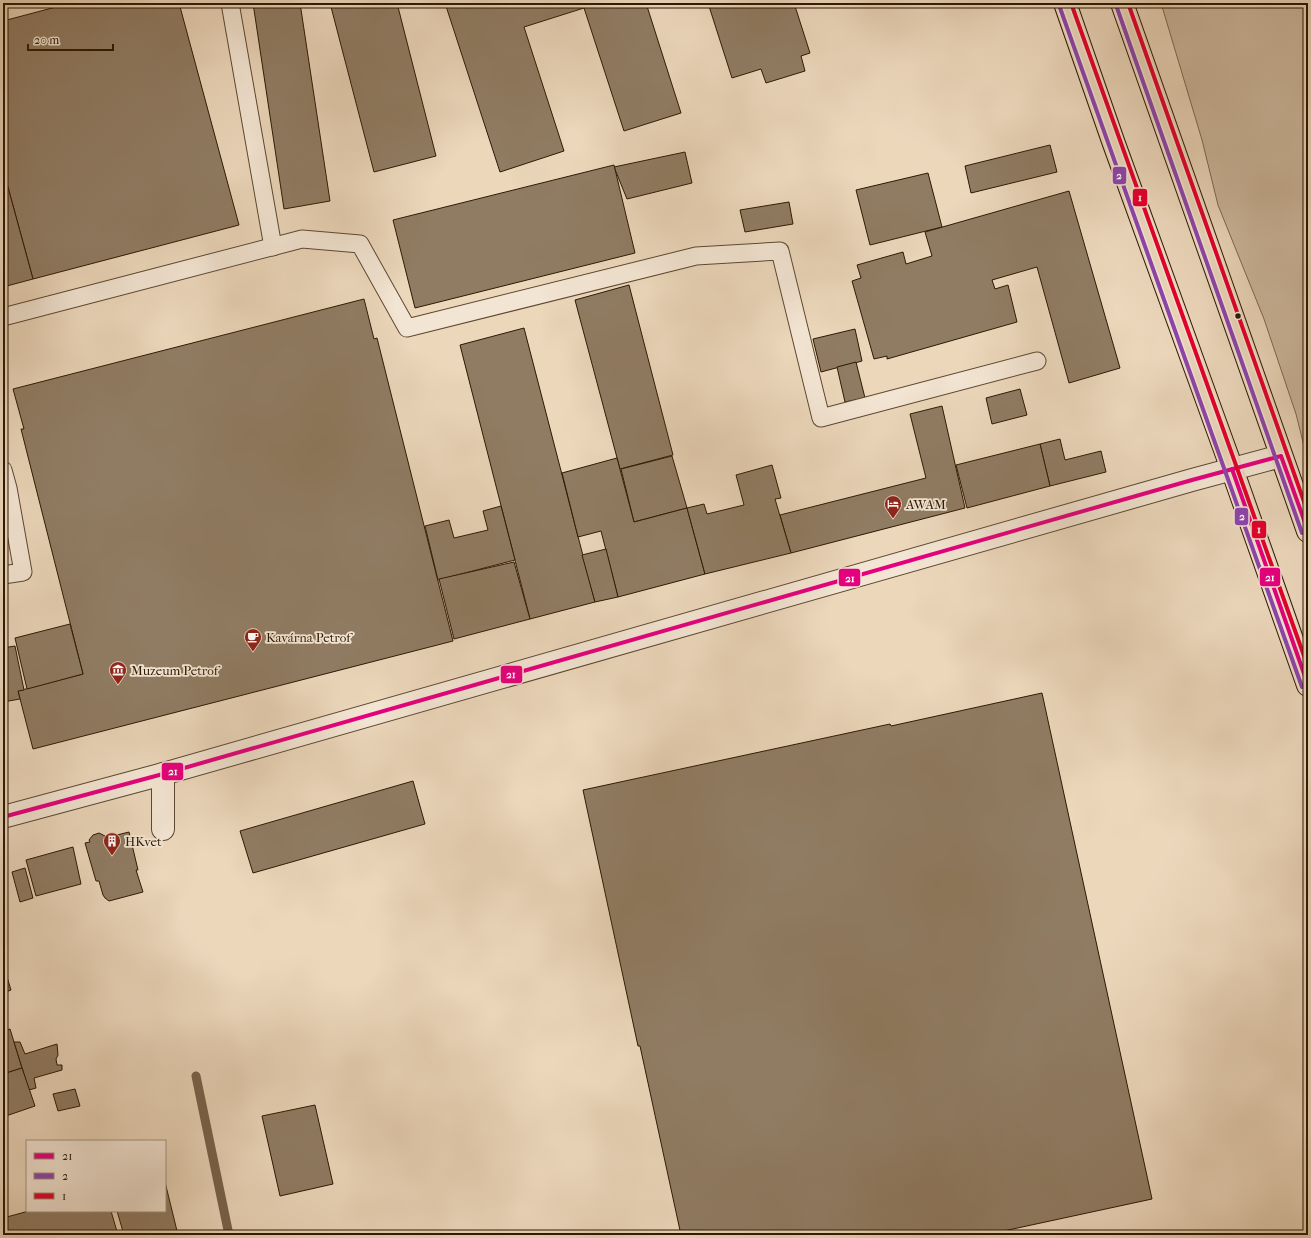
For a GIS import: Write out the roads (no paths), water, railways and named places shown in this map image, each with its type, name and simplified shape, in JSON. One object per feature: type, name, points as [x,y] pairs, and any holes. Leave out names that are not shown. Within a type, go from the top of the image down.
[{"type":"main road","points":[[1065,3],[1113,141],[1232,468],[1308,685]]},
{"type":"main road","points":[[1122,3],[1308,531]]},
{"type":"street","points":[[3,818],[163,774],[1232,468],[1282,456]]},
{"type":"street","points":[[163,774],[163,829]]},
{"type":"lane","points":[[230,3],[273,247]]},
{"type":"lane","points":[[3,317],[302,239],[360,244],[407,328],[696,256],[780,250],[821,418],[1037,361]]},
{"type":"lane","points":[[3,470],[8,488],[22,572],[3,575]]},
{"type":"waterway","points":[[196,1076],[229,1235]]},
{"type":"place","name":"AWAM","points":[[893,519]]},
{"type":"place","name":"Kavárna Petrof","points":[[253,652]]},
{"type":"place","name":"Muzeum Petrof","points":[[118,685]]},
{"type":"place","name":"HKvet","points":[[112,856]]}]
